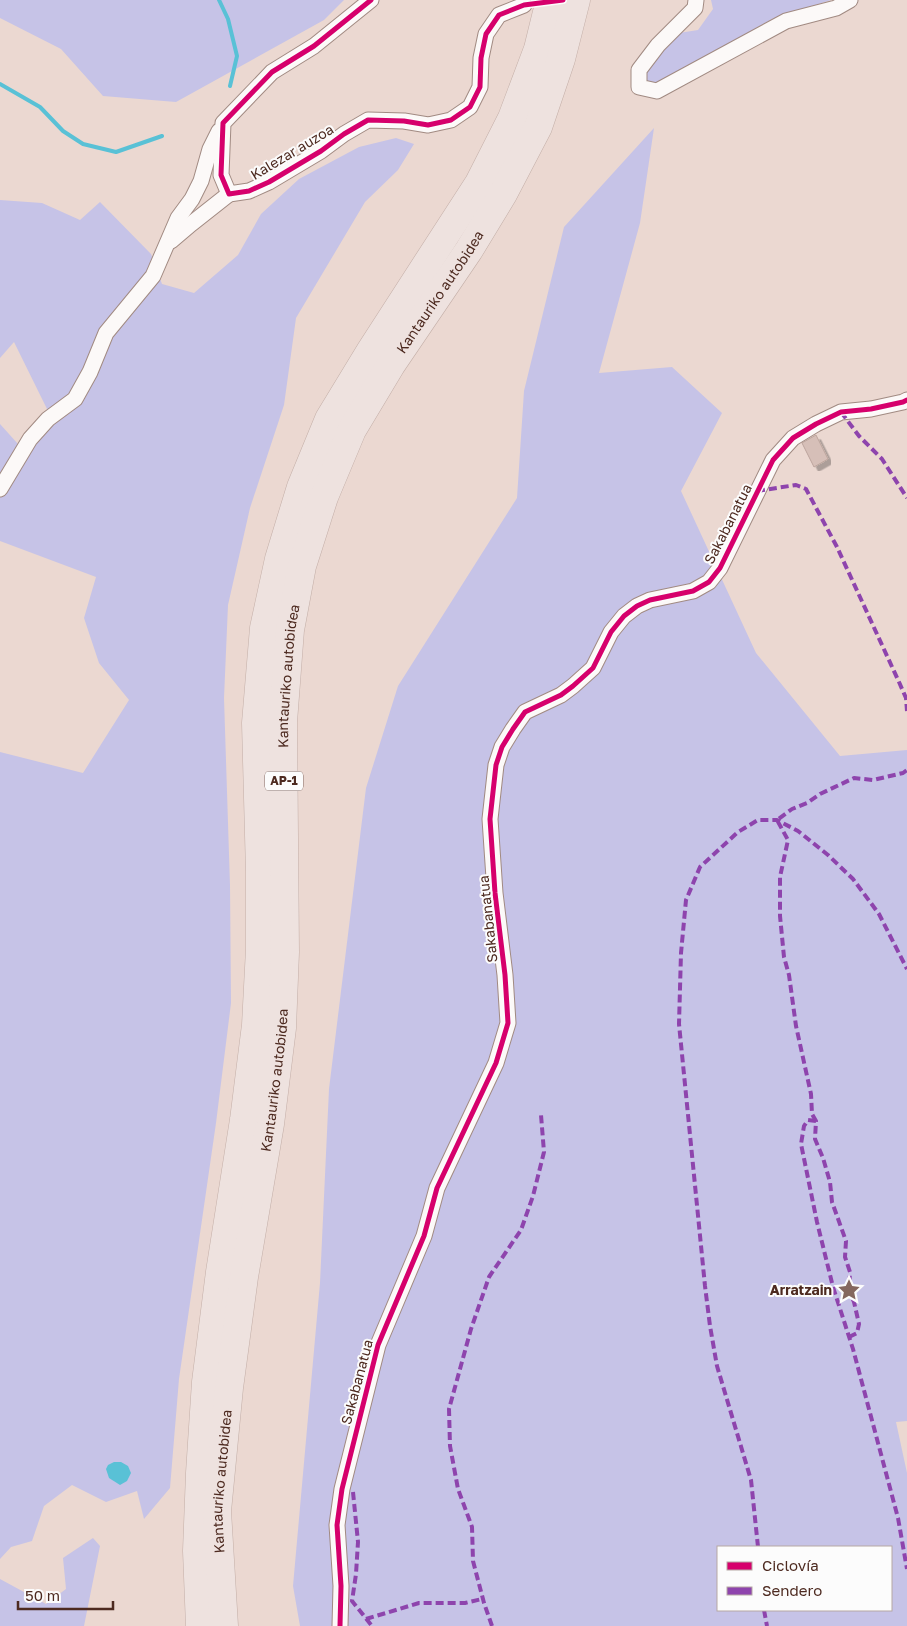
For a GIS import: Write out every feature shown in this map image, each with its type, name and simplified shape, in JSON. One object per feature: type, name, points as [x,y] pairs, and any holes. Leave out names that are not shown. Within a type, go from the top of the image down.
[{"type":"highway","name":"Kantauriko autobidea","points":[[224,1626],[217,1511],[229,1388],[244,1277],[270,1124],[282,1028],[286,942],[284,722],[290,630],[302,566],[324,497],[352,430],[391,365],[469,250],[503,194],[538,127],[561,59],[576,0]]},
{"type":"highway","name":"Kantauriko autobidea","points":[[200,1626],[197,1552],[206,1382],[256,1025],[260,949],[260,901],[256,723],[264,628],[278,558],[301,487],[329,419],[371,350],[479,183],[512,118],[538,49],[537,3]]},
{"type":"street","name":"Kalezar auzoa","points":[[0,489],[30,439],[48,419],[75,399],[90,372],[106,333],[153,276],[178,218],[202,177],[210,149],[223,123],[272,72],[314,46],[371,0]]},
{"type":"street","points":[[696,0],[696,8],[658,45],[639,70],[639,87],[657,91],[786,22],[836,8],[850,0]]},
{"type":"street","name":"Kalezar auzoa","points":[[165,248],[191,224],[229,194],[249,191],[269,182],[368,120],[404,121],[428,125],[451,120],[470,107],[480,87],[486,34],[499,15],[537,3]]},
{"type":"street","points":[[223,123],[221,175],[229,194]]},
{"type":"street","name":"Sakabanatua","points":[[340,1626],[341,1586],[337,1526],[342,1489],[378,1345],[424,1236],[437,1188],[496,1063],[508,1023],[505,975],[495,893],[490,819],[496,765],[502,747],[525,712],[561,694],[593,668],[611,632],[624,616],[637,606],[650,600],[693,591],[709,582],[720,568],[772,460],[793,438],[841,412],[871,409],[907,400]]},
{"type":"shaded area","points":[[0,0],[344,0],[324,20],[176,102],[103,96],[61,49],[0,18]]},
{"type":"shaded area","points":[[711,0],[831,0],[772,19],[658,84],[647,83],[645,73],[658,51],[679,33],[698,30],[713,9]]},
{"type":"shaded area","points":[[654,128],[640,223],[599,373],[672,367],[722,413],[681,491],[756,653],[840,756],[907,750],[907,1421],[896,1422],[907,1473],[907,1626],[300,1626],[293,1586],[320,1283],[329,1089],[366,788],[398,686],[517,498],[524,391],[564,227]]},
{"type":"shaded area","points":[[396,138],[414,144],[398,170],[365,202],[296,318],[284,405],[250,508],[228,605],[224,698],[230,885],[231,1003],[216,1123],[179,1379],[170,1488],[144,1519],[137,1491],[106,1502],[72,1485],[44,1506],[32,1541],[11,1547],[0,1559],[0,752],[83,773],[129,700],[99,663],[84,618],[96,577],[0,541],[0,424],[18,444],[48,411],[14,342],[0,358],[0,200],[42,203],[80,220],[100,202],[151,254],[162,284],[194,293],[238,255],[261,214],[299,179],[359,147]]},
{"type":"shaded area","points":[[114,1462],[121,1462],[128,1466],[131,1473],[127,1481],[120,1485],[109,1478],[106,1469],[108,1465]]},
{"type":"shaded area","points":[[93,1538],[100,1546],[84,1626],[0,1626],[0,1579],[46,1604],[66,1589],[63,1558]]},
{"type":"building","points":[[816,435],[828,459],[814,467],[802,443]]},
{"type":"waterway","points":[[219,0],[228,19],[237,56],[230,86]]},
{"type":"waterway","points":[[0,84],[40,107],[63,131],[83,144],[116,152],[162,136]]},
{"type":"marked path","points":[[841,412],[859,436],[882,459],[907,498]]},
{"type":"marked path","points":[[757,491],[796,485],[806,489],[837,547],[899,682],[906,698],[907,711]]},
{"type":"marked path","points":[[849,1337],[857,1333],[859,1324],[849,1290],[850,1272],[845,1257],[846,1241],[832,1202],[830,1182],[823,1158],[815,1139],[816,1121],[812,1114],[811,1094],[796,1026],[789,975],[784,957],[780,916],[780,877],[788,840],[777,820],[792,809],[854,778],[873,780],[903,773],[907,770]]},
{"type":"marked path","points":[[758,1546],[751,1480],[717,1366],[705,1286],[679,1024],[681,953],[686,900],[700,867],[738,832],[758,820],[777,820],[798,831],[828,855],[853,879],[879,914],[907,969]]},
{"type":"marked path","points":[[492,1626],[473,1561],[472,1527],[458,1489],[450,1446],[449,1409],[471,1329],[489,1277],[521,1230],[533,1196],[544,1152],[541,1115]]},
{"type":"marked path","points":[[816,1121],[808,1120],[804,1126],[801,1144],[833,1287],[853,1349],[898,1518],[907,1569]]},
{"type":"marked path","points":[[353,1492],[358,1542],[352,1601],[372,1626]]},
{"type":"marked path","points":[[366,1619],[419,1603],[465,1603],[482,1599]]},
{"type":"marked path","points":[[764,1611],[767,1626]]},
{"type":"cycle path","points":[[371,0],[314,46],[272,72],[223,123],[221,175],[229,194],[249,191],[269,182],[368,120],[404,121],[428,125],[451,120],[470,107],[480,87],[481,58],[486,34],[499,15],[524,5],[563,0]]},
{"type":"cycle path","points":[[340,1626],[341,1586],[337,1525],[342,1489],[378,1345],[424,1236],[437,1188],[496,1063],[508,1023],[505,975],[495,893],[490,819],[496,765],[502,747],[525,712],[561,695],[593,668],[611,632],[624,616],[637,606],[650,600],[693,591],[709,582],[720,568],[773,460],[793,438],[841,412],[871,409],[907,400]]},
{"type":"place","name":"Arratzain","points":[[849,1290]]}]
